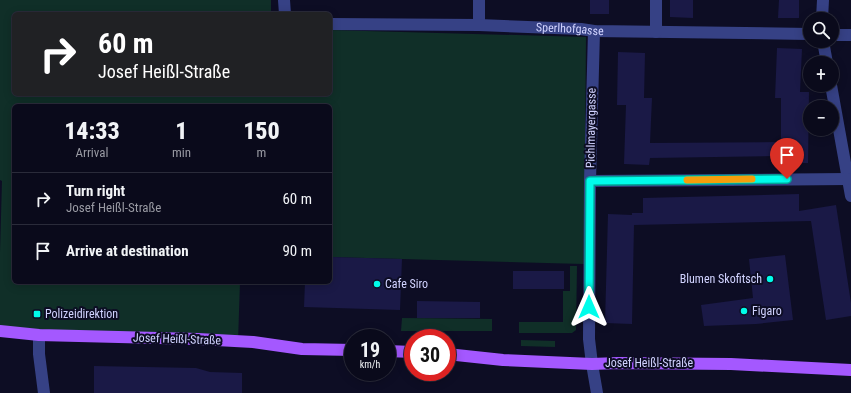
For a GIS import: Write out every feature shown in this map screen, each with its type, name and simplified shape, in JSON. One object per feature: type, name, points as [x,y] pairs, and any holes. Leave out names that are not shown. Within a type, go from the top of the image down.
[{"type":"main road","name":"Josef Heißl-Straße","points":[[0,331],[39,335],[198,339],[253,342],[302,349],[344,350]]},
{"type":"main road","name":"Josef Heißl-Straße","points":[[456,355],[503,360],[592,364],[731,364],[851,370]]},
{"type":"street","points":[[284,0],[285,12]]},
{"type":"street","points":[[479,0],[479,25]]},
{"type":"street","points":[[656,0],[656,32]]},
{"type":"street","points":[[822,12],[823,0]]},
{"type":"street","name":"Sperlhofgasse","points":[[332,24],[479,25],[656,32],[803,34]]},
{"type":"street","name":"Pichlmayergasse","points":[[594,30],[590,181],[589,339],[597,393]]},
{"type":"street","points":[[839,35],[851,35]]},
{"type":"street","points":[[832,92],[851,196]]},
{"type":"street","points":[[590,181],[848,179]]},
{"type":"street","points":[[39,335],[39,354],[44,393]]},
{"type":"green space","points":[[0,0],[271,0],[271,12],[12,12],[12,96],[332,96],[332,30],[586,37],[584,264],[332,257],[332,104],[12,104],[12,284],[240,284],[238,342],[0,331],[2,181],[0,180]]},
{"type":"green space","points":[[570,266],[577,266],[576,330],[572,333],[519,333],[519,322],[563,322],[563,291],[570,291]]},
{"type":"green space","points":[[402,318],[492,319],[492,331],[404,329],[404,331],[401,331]]},
{"type":"green space","points":[[521,340],[555,341],[555,347],[521,346]]},
{"type":"building","points":[[590,0],[609,0],[609,14],[590,14]]},
{"type":"building","points":[[670,0],[693,0],[693,18],[670,17]]},
{"type":"building","points":[[779,0],[799,0],[799,18],[778,18]]},
{"type":"building","points":[[777,48],[802,49],[800,92],[809,92],[809,100],[803,100],[803,136],[808,136],[808,163],[781,163],[781,156],[650,158],[649,165],[624,164],[626,105],[617,105],[618,52],[645,53],[644,98],[652,98],[650,143],[781,142],[781,98],[775,98]]},
{"type":"building","points":[[799,194],[799,211],[836,205],[851,303],[851,316],[826,320],[811,221],[634,225],[632,324],[605,323],[608,214],[632,215],[632,213],[643,213],[643,198]]},
{"type":"building","name":"Blumen Skofitsch","points":[[785,255],[793,320],[756,324],[704,326],[701,305],[753,298],[749,259]]},
{"type":"building","points":[[332,257],[402,259],[400,310],[304,307],[305,284],[332,284]]},
{"type":"building","points":[[513,271],[564,271],[564,289],[513,289]]},
{"type":"building","points":[[417,301],[480,302],[480,318],[417,318]]},
{"type":"building","points":[[94,366],[196,368],[210,372],[242,373],[242,393],[94,393]]},
{"type":"slow traffic","points":[[687,180],[752,179]]},
{"type":"place","name":"Blumen Skofitsch","points":[[770,279]]},
{"type":"place","name":"Cafe Siro","points":[[377,284]]},
{"type":"place","name":"Figaro","points":[[744,311]]},
{"type":"place","name":"Polizeidirektion","points":[[37,314]]},
{"type":"route","points":[[589,307],[590,181],[787,179]]}]
